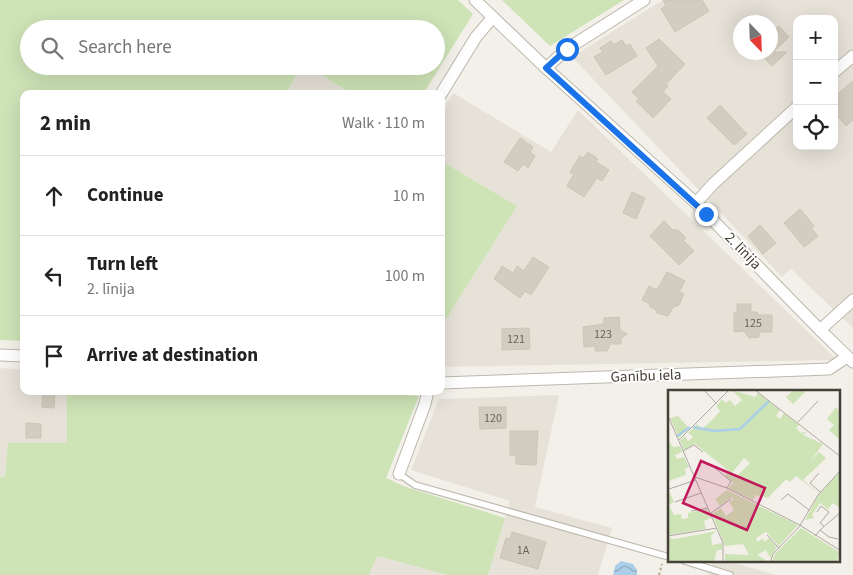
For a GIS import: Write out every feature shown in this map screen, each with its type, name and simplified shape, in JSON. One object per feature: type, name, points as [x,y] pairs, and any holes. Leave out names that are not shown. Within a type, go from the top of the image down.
[{"type":"street","name":"2. līnija","points":[[475,0],[546,68],[696,203],[850,359]]},
{"type":"street","points":[[546,68],[567,49],[644,0]]},
{"type":"street","points":[[443,90],[476,37],[493,17]]},
{"type":"street","points":[[838,69],[853,56]]},
{"type":"street","points":[[696,203],[713,184],[793,111]]},
{"type":"street","points":[[820,330],[853,300]]},
{"type":"street","points":[[0,355],[20,356]]},
{"type":"street","name":"Ganību iela","points":[[445,383],[829,369],[850,359]]},
{"type":"street","points":[[399,474],[427,395]]},
{"type":"lane","points":[[399,474],[415,485],[668,557]]},
{"type":"lane","points":[[688,562],[730,575]]},
{"type":"shaded area","points":[[663,0],[853,0],[853,328],[791,269],[782,277],[572,57]]},
{"type":"shaded area","points":[[297,75],[321,75],[346,90],[287,90]]},
{"type":"shaded area","points":[[453,93],[551,152],[578,110],[837,360],[445,367],[445,321],[517,206],[445,163],[445,106]]},
{"type":"shaded area","points":[[0,368],[20,370],[20,395],[67,395],[67,443],[8,443],[5,478],[0,477]]},
{"type":"shaded area","points":[[559,395],[535,507],[612,528],[598,575],[488,575],[510,501],[411,470],[439,399]]},
{"type":"shaded area","points":[[377,556],[448,575],[369,575]]},
{"type":"shaded area","points":[[713,562],[731,562],[776,575],[709,575]]},
{"type":"green space","points":[[0,0],[458,0],[473,14],[445,59],[445,20],[20,20],[20,75],[297,75],[287,90],[20,90],[20,341],[0,340]]},
{"type":"green space","points":[[502,0],[624,0],[550,46]]},
{"type":"green space","points":[[321,75],[435,75],[426,90],[346,90]]},
{"type":"green space","points":[[445,163],[517,206],[445,321]]},
{"type":"green space","points":[[67,395],[419,396],[386,478],[406,487],[505,518],[488,575],[448,575],[377,556],[369,575],[0,575],[0,477],[5,477],[8,443],[67,443]]},
{"type":"water","points":[[621,561],[633,564],[637,570],[637,575],[613,575],[615,566]]},
{"type":"building","points":[[663,0],[702,0],[709,11],[675,32],[661,9],[666,6]]},
{"type":"building","points":[[778,27],[789,37],[778,47]]},
{"type":"building","points":[[659,39],[685,64],[666,84],[668,86],[663,92],[671,99],[653,118],[636,101],[639,99],[632,92],[658,66],[646,48]]},
{"type":"building","points":[[622,40],[626,46],[630,44],[637,56],[606,75],[594,57],[603,52],[600,48],[611,41],[613,45]]},
{"type":"building","points":[[778,52],[787,52],[772,66],[766,60],[778,60]]},
{"type":"building","points":[[853,81],[853,120],[846,126],[838,117],[838,94]]},
{"type":"building","points":[[720,105],[747,134],[734,145],[707,118]]},
{"type":"building","points":[[520,138],[533,147],[530,152],[535,156],[528,168],[523,164],[518,171],[504,162]]},
{"type":"building","points":[[588,152],[598,159],[596,162],[609,170],[602,181],[597,178],[584,197],[567,186],[574,174],[570,172],[580,156],[583,158]]},
{"type":"building","points":[[632,192],[645,198],[636,219],[623,213]]},
{"type":"building","points":[[800,209],[814,226],[811,228],[818,236],[804,247],[784,223]]},
{"type":"building","points":[[664,221],[673,230],[678,230],[686,238],[683,240],[694,251],[679,265],[650,236]]},
{"type":"building","points":[[760,225],[776,243],[763,254],[748,236]]},
{"type":"building","points":[[533,257],[549,267],[531,295],[525,291],[520,298],[494,279],[502,266],[513,273],[517,266],[524,271]]},
{"type":"building","points":[[667,272],[685,281],[679,292],[684,294],[679,305],[673,307],[668,316],[657,313],[656,310],[649,306],[650,304],[642,300],[649,286],[657,290]]},
{"type":"building","points":[[737,304],[751,304],[751,312],[757,312],[758,315],[772,315],[772,332],[759,332],[759,337],[749,338],[744,331],[734,332],[734,313],[737,313]]},
{"type":"building","points":[[619,317],[620,330],[627,334],[621,338],[621,344],[610,344],[607,351],[595,351],[595,346],[584,347],[583,327],[604,324],[604,318]]},
{"type":"building","points":[[529,328],[530,349],[502,350],[502,329]]},
{"type":"building","points":[[43,395],[55,395],[54,408],[42,407]]},
{"type":"building","points":[[479,407],[506,407],[506,428],[480,429]]},
{"type":"building","points":[[26,423],[41,424],[41,438],[26,438]]},
{"type":"building","points":[[510,431],[538,431],[536,465],[516,464],[516,455],[510,455]]},
{"type":"building","points":[[512,532],[546,542],[538,569],[500,558],[506,538],[510,539]]},
{"type":"route","points":[[567,49],[546,68],[706,214]]}]
